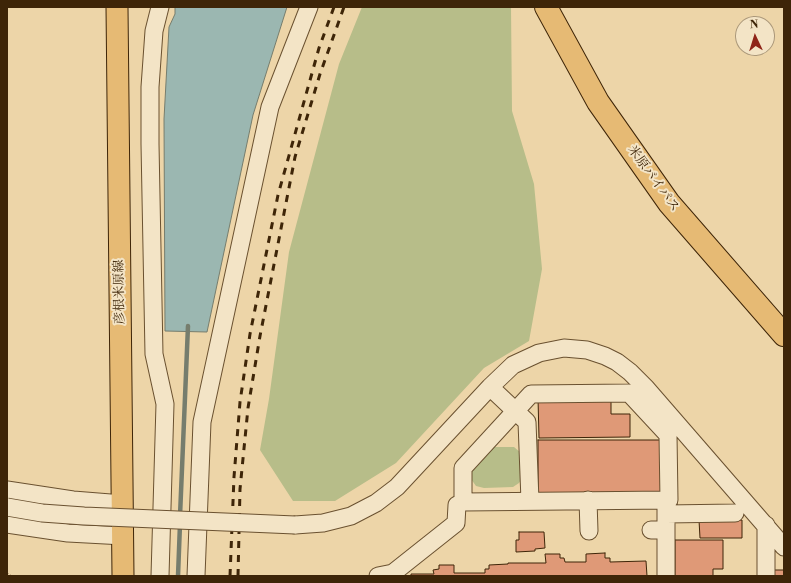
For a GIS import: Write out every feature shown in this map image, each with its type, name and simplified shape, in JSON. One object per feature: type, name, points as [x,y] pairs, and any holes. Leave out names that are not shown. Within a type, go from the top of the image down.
[{"type":"highway","name":"米原バイパス","points":[[546,7],[598,102],[669,203],[784,334]]},
{"type":"main road","name":"彦根米原線","points":[[117,7],[124,536],[123,576]]},
{"type":"street","points":[[160,7],[154,31],[150,86],[150,144],[154,354],[165,404],[160,576]]},
{"type":"street","points":[[196,576],[202,422],[270,107],[309,7]]},
{"type":"street","points":[[7,507],[42,513],[84,516],[295,525],[323,523],[351,516],[376,503],[397,487],[490,387],[513,365],[539,353],[564,348],[587,350],[618,362],[646,388],[784,547]]},
{"type":"street","points":[[490,387],[527,422],[530,501]]},
{"type":"street","points":[[463,502],[463,468],[531,394],[629,394],[668,435],[669,500],[662,518],[666,576]]},
{"type":"street","points":[[7,490],[72,500],[123,504]]},
{"type":"street","points":[[588,500],[589,531]]},
{"type":"street","points":[[388,575],[456,523],[458,505],[463,502],[588,500],[662,518],[735,513]]},
{"type":"street","points":[[7,524],[76,533],[124,536]]},
{"type":"street","points":[[766,525],[766,576]]},
{"type":"green space","points":[[362,7],[511,7],[512,111],[534,184],[542,269],[529,341],[484,368],[396,463],[335,501],[293,501],[260,450],[269,399],[289,252],[339,64]]},
{"type":"green space","points":[[494,447],[514,447],[521,453],[523,477],[519,483],[513,487],[484,488],[476,486],[471,479],[472,471]]},
{"type":"water","points":[[175,7],[287,7],[253,115],[207,332],[165,331],[164,119],[169,27],[175,14]]},
{"type":"building","points":[[611,397],[611,414],[630,414],[630,437],[539,438],[538,398]]},
{"type":"building","points":[[538,440],[662,440],[662,492],[538,494]]},
{"type":"building","points":[[699,520],[742,520],[742,538],[700,538]]},
{"type":"building","points":[[519,532],[544,532],[545,548],[535,549],[535,551],[516,552],[516,540],[519,540]]},
{"type":"building","points":[[675,540],[723,540],[723,569],[713,569],[713,576],[675,576]]},
{"type":"building","points":[[605,553],[605,558],[610,558],[610,562],[646,561],[647,576],[411,576],[411,574],[434,574],[433,570],[439,569],[439,565],[454,565],[454,573],[485,573],[485,569],[489,569],[489,565],[508,563],[546,563],[545,554],[560,554],[560,558],[564,558],[565,562],[586,562],[586,554]]},
{"type":"building","points":[[774,570],[784,570],[784,576],[774,576]]},
{"type":"waterway","points":[[180,516],[188,326]]},
{"type":"waterway","points":[[178,576],[180,524]]},
{"type":"railway","points":[[230,576],[234,477],[240,402],[250,334],[278,195],[319,48],[334,7]]},
{"type":"railway","points":[[238,576],[240,489],[248,408],[260,336],[295,157],[320,74],[344,7]]}]
